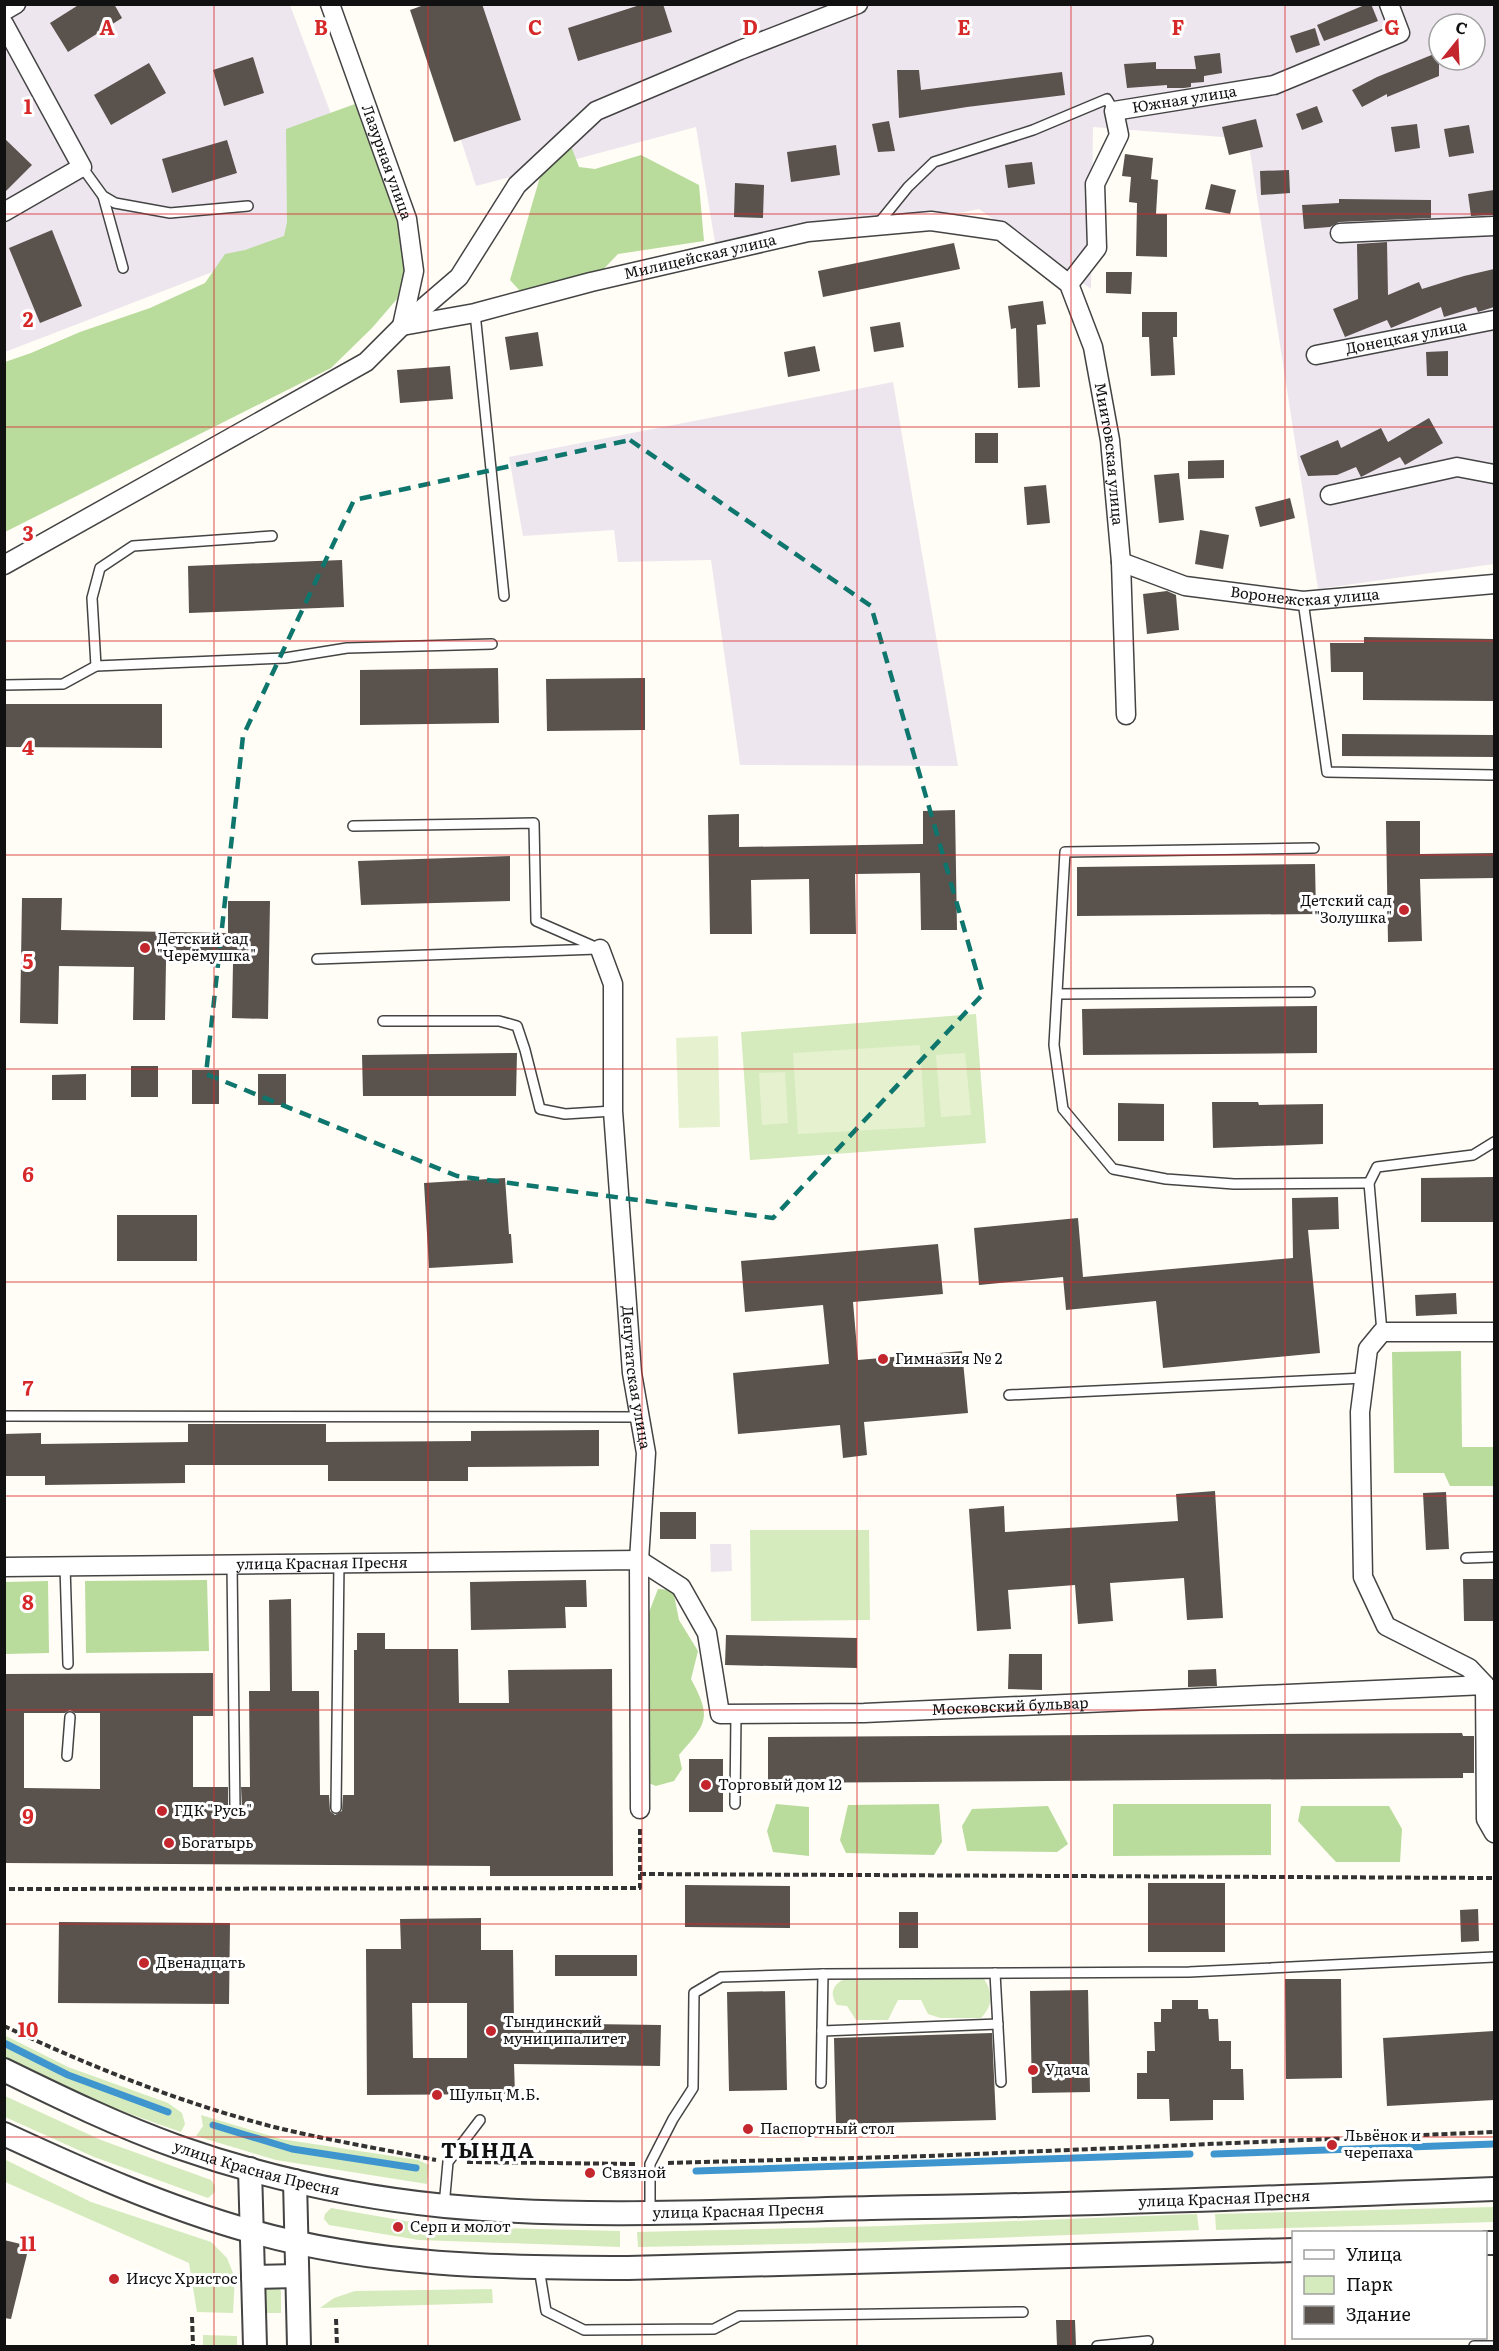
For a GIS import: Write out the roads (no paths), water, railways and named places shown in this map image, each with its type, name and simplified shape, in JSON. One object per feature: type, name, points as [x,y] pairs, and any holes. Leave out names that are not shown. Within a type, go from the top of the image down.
[{"type":"street","points":[[4,11],[16,4]]},
{"type":"street","name":"Лазурная улица","points":[[330,4],[407,219],[414,271],[402,326]]},
{"type":"street","points":[[4,565],[366,362],[402,326],[459,277],[517,185],[596,111],[740,50],[858,4]]},
{"type":"street","name":"Южная улица","points":[[1069,284],[1097,248],[1095,184],[1119,135],[1114,111],[1274,85],[1400,33],[1389,4]]},
{"type":"street","points":[[4,24],[82,167],[4,212]]},
{"type":"street","name":"Милицейская улица","points":[[402,326],[475,313],[591,282],[808,232],[931,221],[1001,231],[1069,284]]},
{"type":"street","points":[[1340,233],[1494,225]]},
{"type":"street","name":"Миитовская улица","points":[[1069,284],[1093,347],[1108,428],[1121,562],[1126,715]]},
{"type":"street","name":"Донецкая улица","points":[[1316,355],[1494,320]]},
{"type":"street","points":[[1330,495],[1457,467],[1494,474]]},
{"type":"street","name":"Воронежская улица","points":[[1121,562],[1185,586],[1303,602],[1494,584]]},
{"type":"street","name":"Депутатская улица","points":[[600,949],[613,984],[613,1111],[632,1373],[646,1453],[639,1560],[640,1809]]},
{"type":"street","points":[[1494,1332],[1382,1332],[1368,1349],[1360,1412],[1363,1577],[1386,1626],[1469,1668],[1490,1686],[1486,1819],[1494,1833]]},
{"type":"street","points":[[639,1560],[681,1587],[707,1634],[720,1714],[736,1713]]},
{"type":"street","name":"улица Красная Пресня","points":[[4,1567],[639,1560]]},
{"type":"street","name":"Московский бульвар","points":[[736,1713],[864,1713],[1490,1686]]},
{"type":"street","name":"улица Красная Пресня","points":[[4,2070],[114,2122],[179,2148],[295,2181],[444,2206],[515,2210],[650,2212],[1090,2204],[1494,2189]]},
{"type":"street","points":[[4,2134],[117,2185],[251,2232],[370,2256],[439,2264],[539,2268],[628,2268],[1292,2250]]},
{"type":"street","points":[[250,2169],[255,2346]]},
{"type":"street","points":[[295,2181],[299,2346]]},
{"type":"street","points":[[253,2277],[297,2277]]},
{"type":"lane","points":[[877,226],[908,187],[934,162],[1033,130],[1107,99],[1114,111]]},
{"type":"lane","points":[[82,167],[103,196],[123,268]]},
{"type":"lane","points":[[103,196],[115,203],[170,213],[248,206]]},
{"type":"lane","points":[[475,313],[504,596]]},
{"type":"lane","points":[[96,666],[92,598],[99,568],[133,546],[272,536]]},
{"type":"lane","points":[[1303,602],[1327,772],[1494,775]]},
{"type":"lane","points":[[4,685],[63,684],[96,666],[285,658],[348,648],[492,644]]},
{"type":"lane","points":[[353,826],[534,823],[536,921],[600,949]]},
{"type":"lane","points":[[1314,848],[1065,852],[1054,1045],[1063,1109],[1113,1169],[1166,1179],[1234,1184],[1369,1183]]},
{"type":"lane","points":[[317,959],[600,949]]},
{"type":"lane","points":[[1058,994],[1310,992]]},
{"type":"lane","points":[[383,1021],[499,1021],[516,1026],[525,1050],[540,1109],[565,1114],[613,1111]]},
{"type":"lane","points":[[1382,1332],[1369,1183],[1377,1167],[1473,1155],[1494,1142]]},
{"type":"lane","points":[[1009,1395],[1364,1378]]},
{"type":"lane","points":[[4,1416],[640,1418]]},
{"type":"lane","points":[[1467,1558],[1494,1557]]},
{"type":"lane","points":[[336,1808],[339,1562]]},
{"type":"lane","points":[[232,1564],[236,1809]]},
{"type":"lane","points":[[65,1566],[68,1664]]},
{"type":"lane","points":[[735,1804],[736,1713]]},
{"type":"lane","points":[[68,1756],[70,1717]]},
{"type":"lane","points":[[650,2212],[650,2164],[673,2119],[693,2088],[694,1993],[721,1977],[823,1974],[1189,1972],[1494,1956]]},
{"type":"lane","points":[[995,1973],[1001,2082]]},
{"type":"lane","points":[[821,2083],[823,1974]]},
{"type":"lane","points":[[822,2031],[998,2024]]},
{"type":"lane","points":[[444,2206],[448,2162],[480,2120]]},
{"type":"lane","points":[[539,2268],[546,2311],[584,2330],[714,2329],[740,2316],[1023,2312]]},
{"type":"lane","points":[[1097,2346],[1148,2341]]},
{"type":"lane","points":[[1474,2346],[1494,2346]]},
{"type":"waterway","points":[[4,2043],[68,2075],[168,2112]]},
{"type":"waterway","points":[[213,2125],[292,2149],[416,2168]]},
{"type":"waterway","points":[[1214,2154],[1494,2144]]},
{"type":"waterway","points":[[696,2171],[1190,2154]]},
{"type":"place","name":"Детский сад \"Золушка\"","points":[[1404,910]]},
{"type":"place","name":"Детский сад \"Черёмушка\"","points":[[145,948]]},
{"type":"place","name":"Гимназия № 2","points":[[883,1359]]},
{"type":"place","name":"Торговый дом 12","points":[[706,1785]]},
{"type":"place","name":"ГДК \"Русь\"","points":[[162,1811]]},
{"type":"place","name":"Богатырь","points":[[169,1843]]},
{"type":"place","name":"Двенадцать","points":[[144,1963]]},
{"type":"place","name":"Тындинский муниципалитет","points":[[491,2031]]},
{"type":"place","name":"Удача","points":[[1033,2070]]},
{"type":"place","name":"Шульц М.Б.","points":[[437,2095]]},
{"type":"place","name":"Паспортный стол","points":[[748,2129]]},
{"type":"place","name":"Львёнок и черепаха","points":[[1332,2145]]},
{"type":"place","name":"Связной","points":[[590,2173]]},
{"type":"place","name":"Серп и молот","points":[[398,2227]]},
{"type":"place","name":"Иисус Христос","points":[[114,2279]]},
{"type":"district","name":"ТЫНДА","points":[[488,2151]]}]
